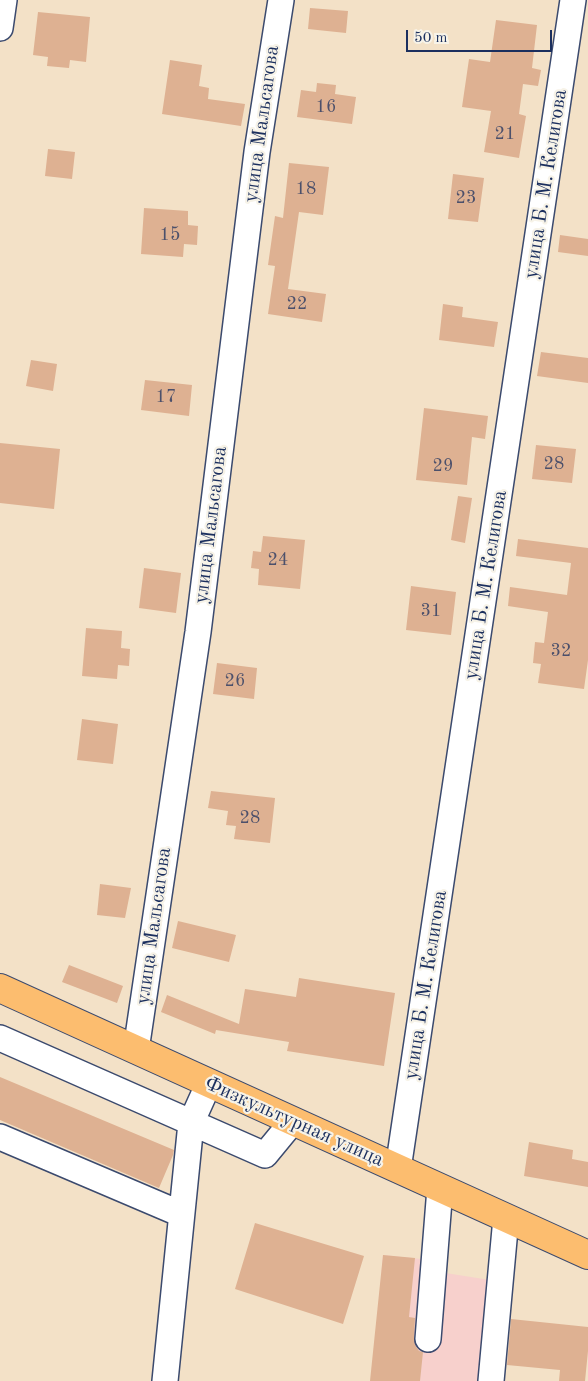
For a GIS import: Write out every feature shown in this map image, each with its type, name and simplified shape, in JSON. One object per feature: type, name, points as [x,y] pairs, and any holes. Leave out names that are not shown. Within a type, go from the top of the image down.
[{"type":"main road","name":"Физкультурная улица","points":[[0,988],[588,1255]]},
{"type":"street","points":[[0,28],[4,0]]},
{"type":"street","name":"улица Мальсагова","points":[[136,1050],[198,632],[257,152],[281,0]]},
{"type":"street","name":"улица Б. М. Келигова","points":[[398,1169],[573,0]]},
{"type":"street","points":[[0,1038],[265,1155],[293,1121]]},
{"type":"street","points":[[165,1381],[191,1122],[209,1083]]},
{"type":"street","points":[[0,1137],[181,1214]]},
{"type":"street","points":[[428,1339],[440,1188]]},
{"type":"street","points":[[491,1381],[506,1218]]},
{"type":"shaded area","points":[[383,1255],[421,1259],[420,1269],[490,1280],[481,1381],[372,1381]]},
{"type":"building","points":[[310,8],[348,11],[346,33],[308,29]]},
{"type":"building","points":[[38,12],[90,17],[86,62],[70,60],[69,68],[47,66],[48,57],[33,55]]},
{"type":"building","points":[[496,20],[537,25],[532,68],[541,70],[538,86],[523,84],[519,114],[526,116],[519,158],[484,152],[491,111],[462,107],[469,59],[490,62]]},
{"type":"building","points":[[170,60],[202,65],[199,86],[209,88],[208,99],[245,104],[241,126],[162,114]]},
{"type":"building","points":[[317,83],[336,85],[335,94],[356,97],[352,124],[297,117],[301,90],[316,92]]},
{"type":"building","points":[[48,149],[75,152],[72,179],[45,176]]},
{"type":"building","points":[[289,163],[329,167],[323,215],[299,212],[288,289],[326,294],[322,322],[268,314],[275,266],[268,265],[275,216],[283,218]]},
{"type":"building","points":[[453,174],[484,178],[478,222],[448,219]]},
{"type":"building","points":[[144,208],[188,211],[188,225],[198,226],[197,245],[184,244],[183,257],[141,254]]},
{"type":"building","points":[[560,235],[588,239],[588,256],[558,252]]},
{"type":"building","points":[[443,304],[463,307],[462,317],[498,322],[494,347],[439,340]]},
{"type":"building","points":[[541,352],[588,358],[588,383],[537,376]]},
{"type":"building","points":[[31,360],[57,364],[53,391],[26,386]]},
{"type":"building","points":[[145,380],[192,385],[189,416],[141,410]]},
{"type":"building","points":[[424,408],[488,416],[485,439],[472,437],[467,485],[416,480]]},
{"type":"building","points":[[0,443],[60,449],[54,509],[0,503]]},
{"type":"building","points":[[536,445],[576,449],[572,483],[532,479]]},
{"type":"building","points":[[458,496],[472,498],[465,543],[451,540]]},
{"type":"building","points":[[263,536],[305,540],[300,589],[258,585],[259,569],[251,568],[253,551],[261,552]]},
{"type":"building","points":[[518,539],[588,548],[588,660],[584,689],[538,683],[541,664],[533,663],[535,642],[544,643],[548,612],[508,606],[510,587],[567,595],[571,563],[516,556]]},
{"type":"building","points":[[144,568],[181,573],[176,613],[139,608]]},
{"type":"building","points":[[411,586],[456,592],[451,635],[406,630]]},
{"type":"building","points":[[86,628],[122,631],[121,648],[130,649],[129,666],[118,665],[117,679],[82,676]]},
{"type":"building","points":[[217,663],[257,668],[254,699],[213,694]]},
{"type":"building","points":[[82,719],[118,724],[113,764],[77,760]]},
{"type":"building","points":[[211,791],[275,798],[270,843],[234,839],[236,826],[226,825],[228,811],[208,808]]},
{"type":"building","points":[[100,884],[131,888],[125,918],[97,915]]},
{"type":"building","points":[[178,921],[236,935],[229,962],[172,948]]},
{"type":"building","points":[[69,965],[123,986],[117,1003],[62,982]]},
{"type":"building","points":[[299,978],[395,993],[384,1066],[287,1051],[289,1042],[216,1030],[215,1034],[161,1012],[167,995],[239,1024],[245,989],[296,997]]},
{"type":"building","points":[[0,1077],[174,1150],[159,1188],[0,1120]]},
{"type":"building","points":[[529,1142],[573,1150],[572,1159],[588,1162],[588,1187],[524,1176]]},
{"type":"building","points":[[255,1223],[364,1256],[343,1324],[235,1289]]},
{"type":"building","points":[[383,1255],[415,1258],[409,1317],[415,1318],[415,1345],[419,1351],[423,1352],[420,1381],[370,1381]]},
{"type":"building","points":[[511,1319],[588,1327],[585,1381],[559,1381],[560,1370],[507,1365]]}]
